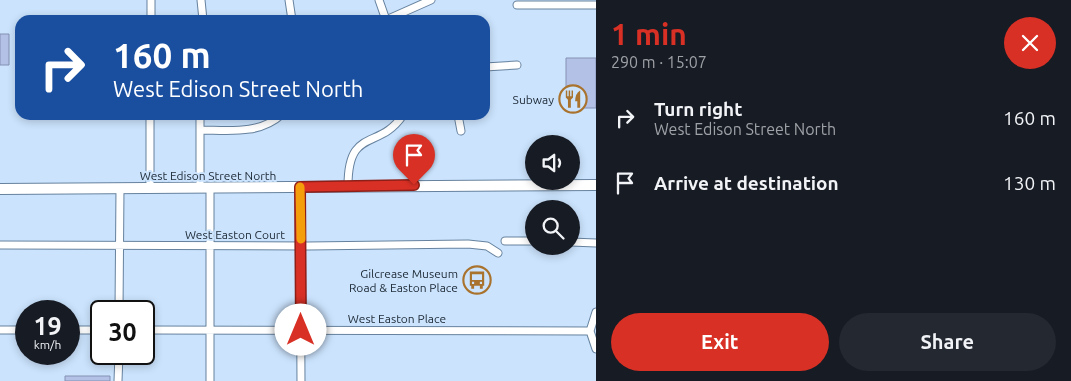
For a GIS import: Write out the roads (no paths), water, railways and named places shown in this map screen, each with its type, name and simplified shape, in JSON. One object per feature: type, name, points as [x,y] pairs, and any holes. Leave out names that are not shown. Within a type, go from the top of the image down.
[{"type":"main road","name":"West Edison Street North","points":[[0,188],[596,184]]},
{"type":"street","points":[[151,0],[151,15]]},
{"type":"street","points":[[201,0],[202,15]]},
{"type":"street","points":[[289,0],[291,15]]},
{"type":"street","points":[[379,0],[384,15]]},
{"type":"street","points":[[397,15],[431,0]]},
{"type":"street","points":[[517,5],[570,3],[596,5]]},
{"type":"street","points":[[490,67],[517,65]]},
{"type":"street","points":[[150,120],[150,188]]},
{"type":"street","points":[[200,120],[210,245],[210,381]]},
{"type":"street","points":[[200,130],[255,129],[275,120]]},
{"type":"street","points":[[348,186],[348,168],[353,153],[370,139],[389,130],[398,120]]},
{"type":"street","points":[[459,120],[461,131]]},
{"type":"street","points":[[300,187],[301,381]]},
{"type":"street","points":[[119,300],[120,188]]},
{"type":"street","points":[[505,241],[525,241]]},
{"type":"street","points":[[580,242],[596,243]]},
{"type":"street","name":"West Easton Court","points":[[0,245],[301,246],[468,244],[487,246],[498,254]]},
{"type":"street","points":[[596,312],[590,331],[596,348]]},
{"type":"street","points":[[0,330],[15,330]]},
{"type":"street","name":"West Easton Place","points":[[155,330],[590,331]]},
{"type":"street","points":[[118,381],[119,365]]},
{"type":"place","name":"Subway","points":[[573,99]]},
{"type":"place","name":"Gilcrease Museum Road & Easton Place","points":[[477,280]]}]
